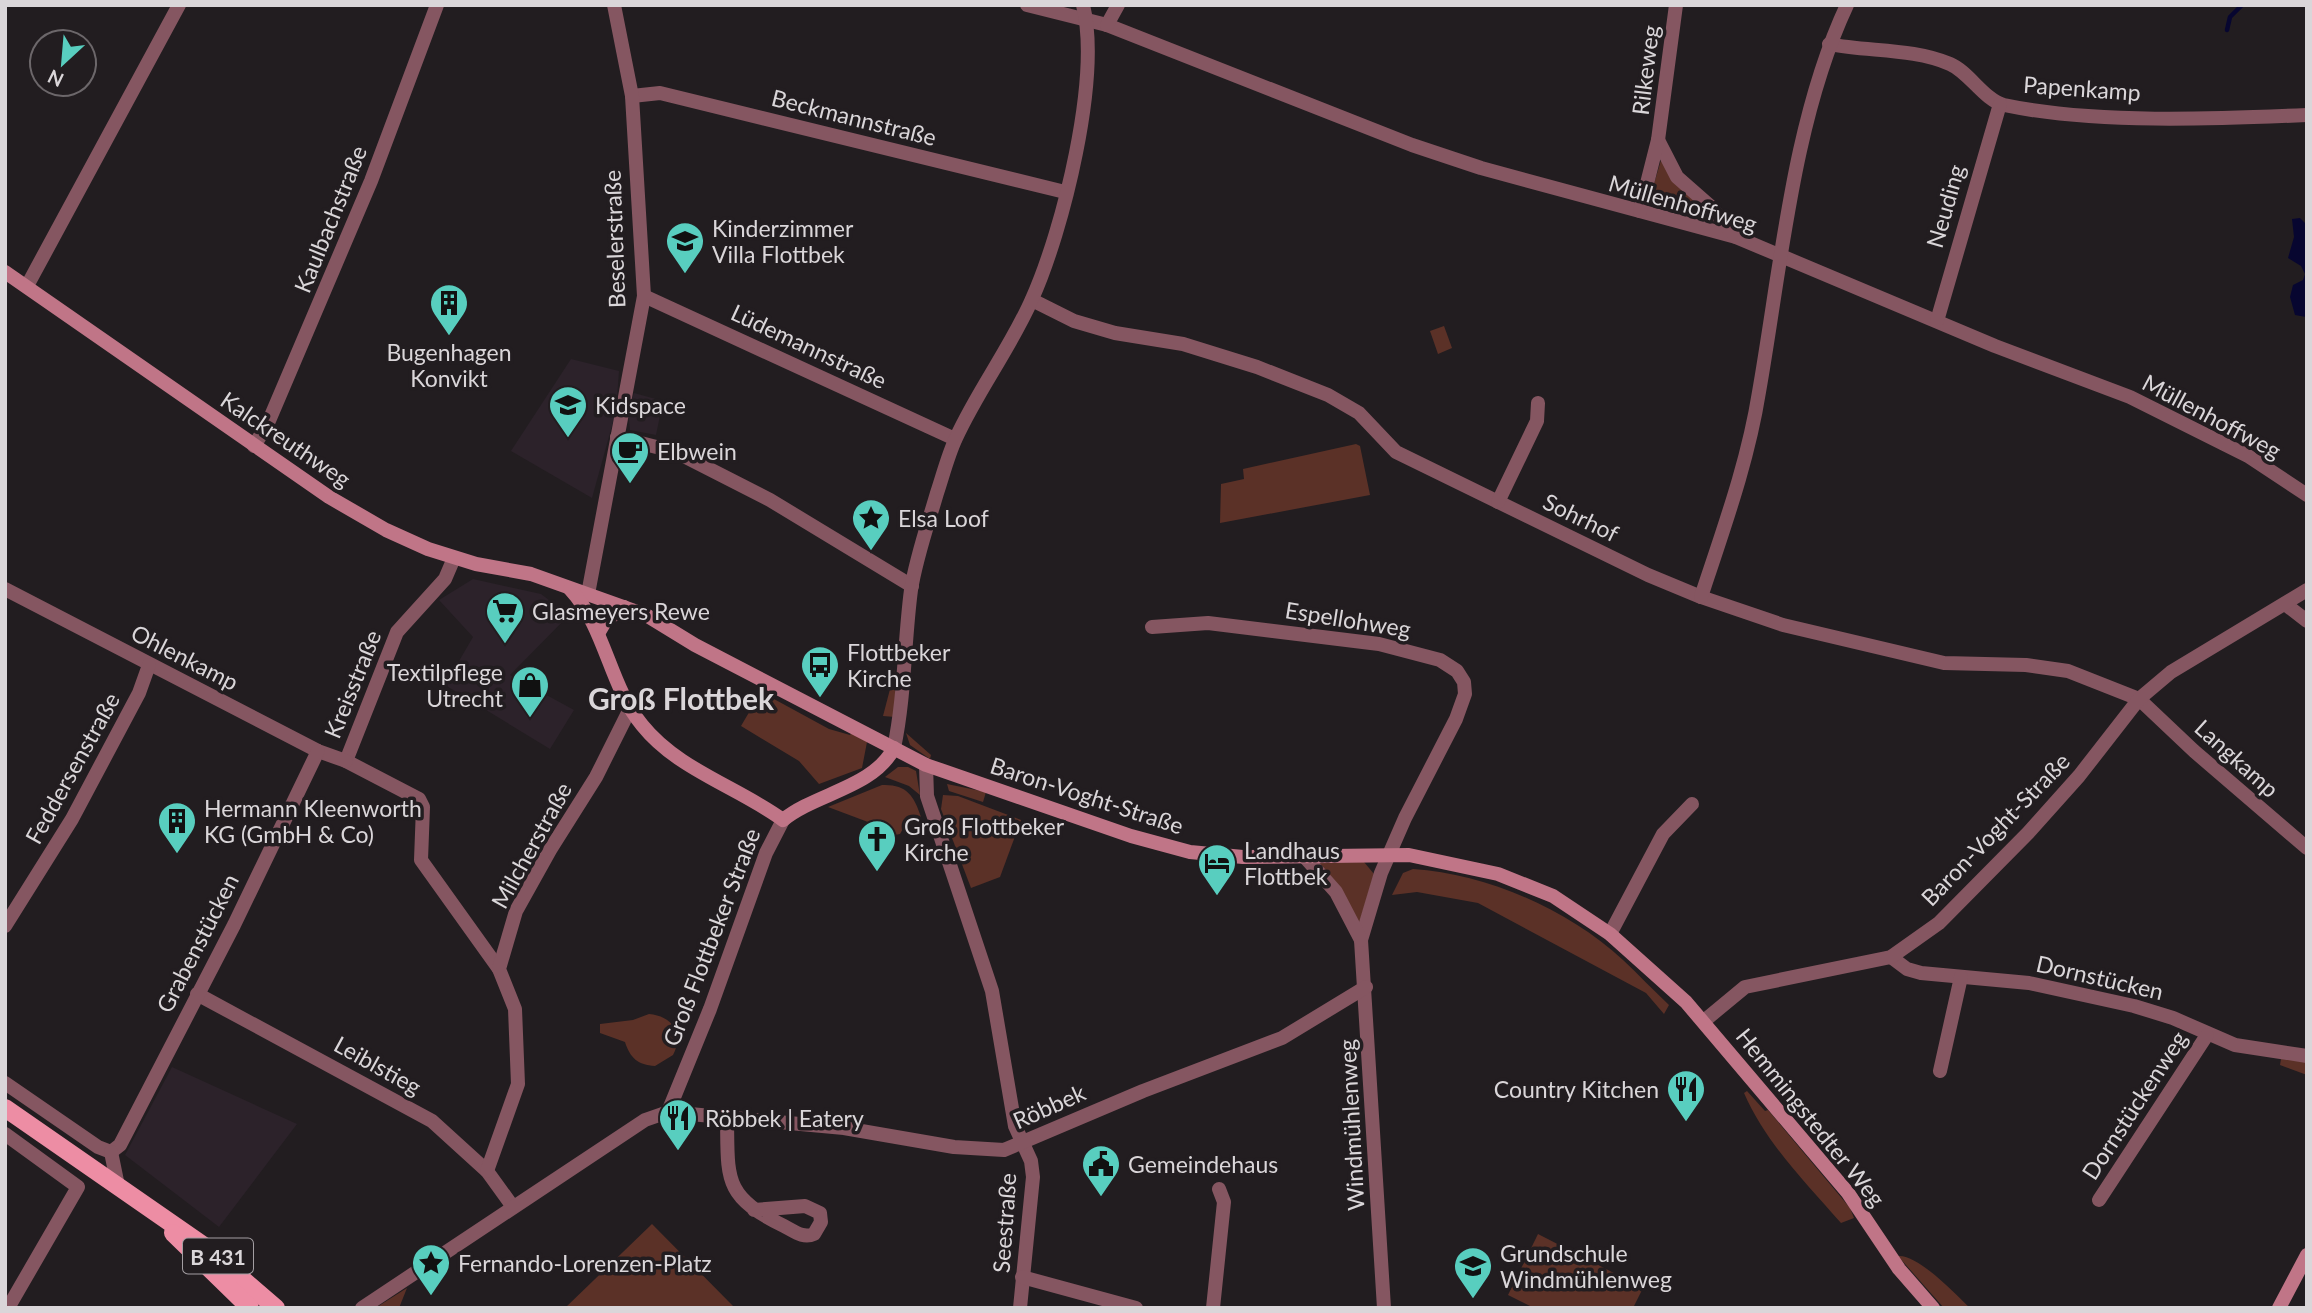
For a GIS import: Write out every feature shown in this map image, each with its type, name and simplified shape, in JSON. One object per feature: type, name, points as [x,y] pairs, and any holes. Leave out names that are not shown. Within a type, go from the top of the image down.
[{"type":"main road","name":"B 431","points":[[5,1108],[218,1256],[275,1308]]},
{"type":"main road","name":"B 431","points":[[154,1213],[250,1308]]},
{"type":"street","points":[[27,286],[179,5]]},
{"type":"street","name":"Kaulbachstraße","points":[[254,446],[268,422],[362,205],[437,5]]},
{"type":"street","name":"Beselerstraße","points":[[588,594],[644,296],[632,96],[614,5]]},
{"type":"street","name":"Müllenhoffweg","points":[[1027,5],[1107,25],[1412,145],[1544,187],[1736,237],[1937,321],[2130,397],[2248,456],[2307,495]]},
{"type":"street","points":[[894,748],[903,694],[912,586],[955,439],[1032,300],[1050,251],[1079,136],[1087,81],[1087,21],[1083,5]]},
{"type":"street","points":[[1107,25],[1118,5]]},
{"type":"street","name":"Rilkeweg","points":[[1640,211],[1658,140],[1676,5]]},
{"type":"street","points":[[1701,597],[1733,498],[1759,396],[1780,257],[1829,44],[1847,5]]},
{"type":"street","name":"Papenkamp","points":[[1829,44],[1938,59],[1966,74],[2000,104],[2045,113],[2132,116],[2307,115]]},
{"type":"street","name":"Beckmannstraße","points":[[632,96],[660,93],[1065,192]]},
{"type":"street","name":"Neuding","points":[[1937,321],[2000,104]]},
{"type":"street","name":"Rilkeweg","points":[[1658,140],[1677,177],[1710,206],[1736,237]]},
{"type":"street","name":"Kalckreuthweg","points":[[5,272],[254,446],[354,512],[406,539],[454,558],[531,574],[569,587]]},
{"type":"street","name":"Lüdemannstraße","points":[[644,296],[955,439]]},
{"type":"street","name":"Sohrhof","points":[[1032,300],[1074,321],[1115,333],[1183,344],[1257,367],[1328,395],[1359,413],[1396,452],[1648,575],[1701,597],[1783,625],[1944,663],[2026,665],[2068,671],[2139,699]]},
{"type":"street","points":[[1498,502],[1537,421],[1538,403]]},
{"type":"street","points":[[617,437],[676,452],[770,500],[912,586]]},
{"type":"street","name":"Kreisstraße","points":[[454,558],[445,579],[397,632],[346,761],[421,802],[421,860],[499,969]]},
{"type":"street","points":[[569,587],[585,606],[631,707],[647,731],[682,759],[783,820]]},
{"type":"street","name":"Baron-Voght-Straße","points":[[569,587],[652,618],[695,645],[926,765],[1170,847],[1243,857],[1390,854],[1448,861],[1497,874],[1553,896],[1611,934],[1648,965],[1704,1021],[1745,987],[1891,957],[1939,923],[2004,858],[2079,776],[2139,699],[2171,672],[2307,590]]},
{"type":"street","name":"Ohlenkamp","points":[[5,589],[318,751],[346,761]]},
{"type":"street","points":[[2285,604],[2307,621]]},
{"type":"street","points":[[599,632],[606,620],[624,607]]},
{"type":"street","name":"Espellohweg","points":[[1152,627],[1209,623],[1379,644],[1428,656],[1457,671],[1465,686],[1463,700],[1390,854]]},
{"type":"street","name":"Feddersenstraße","points":[[5,926],[72,818],[139,694],[149,665]]},
{"type":"street","name":"Langkamp","points":[[2139,699],[2194,751],[2307,848]]},
{"type":"street","name":"Milcherstraße","points":[[499,969],[516,911],[596,777],[631,707]]},
{"type":"street","name":"Groß Flottbeker Straße","points":[[668,1112],[710,1009],[769,845],[783,820],[874,771],[894,748]]},
{"type":"street","name":"Grabenstücken","points":[[111,1152],[120,1145],[234,925],[318,751]]},
{"type":"street","name":"Seestraße","points":[[926,765],[927,796],[970,917],[992,991],[1015,1126],[1033,1177],[1020,1308]]},
{"type":"street","points":[[1611,934],[1663,834],[1692,804]]},
{"type":"street","name":"Windmühlenweg","points":[[1361,940],[1390,854]]},
{"type":"street","name":"Windmühlenweg","points":[[1304,856],[1336,892],[1361,940],[1384,1308]]},
{"type":"street","name":"Dornstücken","points":[[1891,957],[1907,969],[2029,983],[2134,1006],[2173,1018],[2207,1035],[2268,1052],[2307,1056]]},
{"type":"street","points":[[487,1171],[518,1084],[515,1009],[499,969]]},
{"type":"street","points":[[1940,1071],[1961,977]]},
{"type":"street","name":"Röbbek","points":[[668,1112],[844,1128],[954,1147],[1004,1150],[1098,1109],[1282,1038],[1366,987]]},
{"type":"street","name":"Leiblstieg","points":[[197,994],[432,1121],[487,1171],[513,1207]]},
{"type":"street","name":"Hemmingstedter Weg","points":[[1704,1021],[1847,1193],[1899,1269],[1933,1308]]},
{"type":"street","name":"Dornstückenweg","points":[[2099,1200],[2207,1035]]},
{"type":"street","points":[[5,1083],[98,1147],[111,1152],[118,1186]]},
{"type":"street","points":[[362,1308],[645,1120],[668,1112]]},
{"type":"street","points":[[727,1118],[729,1180],[736,1192],[754,1210]]},
{"type":"street","points":[[5,1134],[78,1186],[8,1308]]},
{"type":"street","points":[[1213,1308],[1224,1202],[1220,1189]]},
{"type":"street","points":[[2279,1308],[2307,1255]]},
{"type":"street","points":[[1022,1277],[1136,1308]]},
{"type":"shaded area","points":[[1661,160],[1710,212],[1708,217],[1696,218],[1649,201]]},
{"type":"shaded area","points":[[2300,218],[2307,225],[2306,317],[2295,315],[2290,297],[2293,285],[2303,280],[2305,274],[2301,266],[2288,258],[2294,237],[2292,219]]},
{"type":"shaded area","points":[[1444,326],[1452,348],[1438,354],[1430,331]]},
{"type":"shaded area","points":[[571,359],[619,371],[616,411],[592,498],[511,451]]},
{"type":"shaded area","points":[[634,393],[663,401],[656,435],[630,430],[628,411]]},
{"type":"shaded area","points":[[1356,444],[1360,446],[1370,495],[1220,523],[1221,484],[1244,479],[1243,469]]},
{"type":"shaded area","points":[[473,579],[541,594],[569,615],[510,675],[574,710],[550,749],[445,685],[473,637],[439,600]]},
{"type":"shaded area","points":[[895,670],[895,717],[883,716]]},
{"type":"shaded area","points":[[761,692],[829,729],[850,735],[852,732],[867,742],[862,768],[819,784],[799,761],[741,726]]},
{"type":"shaded area","points":[[906,733],[931,755],[930,759],[910,745]]},
{"type":"shaded area","points":[[898,767],[908,767],[916,771],[920,795],[909,786],[885,777]]},
{"type":"shaded area","points":[[947,784],[986,792],[983,802],[949,791]]},
{"type":"shaded area","points":[[882,785],[897,786],[908,792],[921,817],[907,821],[900,834],[895,835],[828,807]]},
{"type":"shaded area","points":[[943,795],[958,796],[1021,820],[1000,877],[971,888],[941,809]]},
{"type":"shaded area","points":[[1364,862],[1374,874],[1359,924],[1318,863]]},
{"type":"shaded area","points":[[1413,869],[1469,878],[1525,897],[1552,910],[1601,942],[1669,1005],[1664,1014],[1646,993],[1478,903],[1417,892],[1392,895],[1403,873]]},
{"type":"shaded area","points":[[649,1014],[670,1022],[677,1033],[673,1055],[655,1066],[636,1060],[625,1042],[600,1033],[600,1024],[633,1020]]},
{"type":"shaded area","points":[[2281,1059],[2307,1061],[2307,1075],[2280,1065]]},
{"type":"shaded area","points":[[172,1067],[297,1124],[219,1227],[125,1155]]},
{"type":"shaded area","points":[[1747,1091],[1765,1111],[1768,1110],[1850,1208],[1854,1218],[1841,1223],[1800,1177],[1763,1129],[1744,1093]]},
{"type":"shaded area","points":[[652,1224],[735,1308],[565,1308]]},
{"type":"shaded area","points":[[1538,1234],[1643,1288],[1633,1308],[1534,1308],[1508,1295]]},
{"type":"shaded area","points":[[1898,1256],[1916,1261],[1926,1268],[1970,1308],[1944,1308]]},
{"type":"shaded area","points":[[407,1288],[399,1308],[377,1308],[377,1307]]},
{"type":"waterway","points":[[2227,30],[2230,17],[2242,5]]},
{"type":"place","name":"Kinderzimmer Villa Flottbek","points":[[685,275]]},
{"type":"place","name":"Bugenhagen Konvikt","points":[[449,337]]},
{"type":"place","name":"Kidspace","points":[[568,439]]},
{"type":"place","name":"Elbwein","points":[[630,485]]},
{"type":"place","name":"Elsa Loof","points":[[871,552]]},
{"type":"place","name":"Glasmeyers Rewe","points":[[505,645]]},
{"type":"place","name":"Flottbeker Kirche","points":[[820,699]]},
{"type":"place","name":"Textilpflege Utrecht","points":[[530,719]]},
{"type":"place","name":"Hermann Kleenworth KG (GmbH & Co)","points":[[177,855]]},
{"type":"place","name":"Groß Flottbeker Kirche","points":[[877,873]]},
{"type":"place","name":"Landhaus Flottbek","points":[[1217,897]]},
{"type":"place","name":"Country Kitchen","points":[[1686,1123]]},
{"type":"place","name":"Röbbek | Eatery","points":[[678,1152]]},
{"type":"place","name":"Gemeindehaus","points":[[1101,1198]]},
{"type":"place","name":"Fernando-Lorenzen-Platz","points":[[431,1297]]},
{"type":"place","name":"Grundschule Windmühlenweg","points":[[1473,1300]]},
{"type":"district","name":"Groß Flottbek","points":[[681,698]]}]
